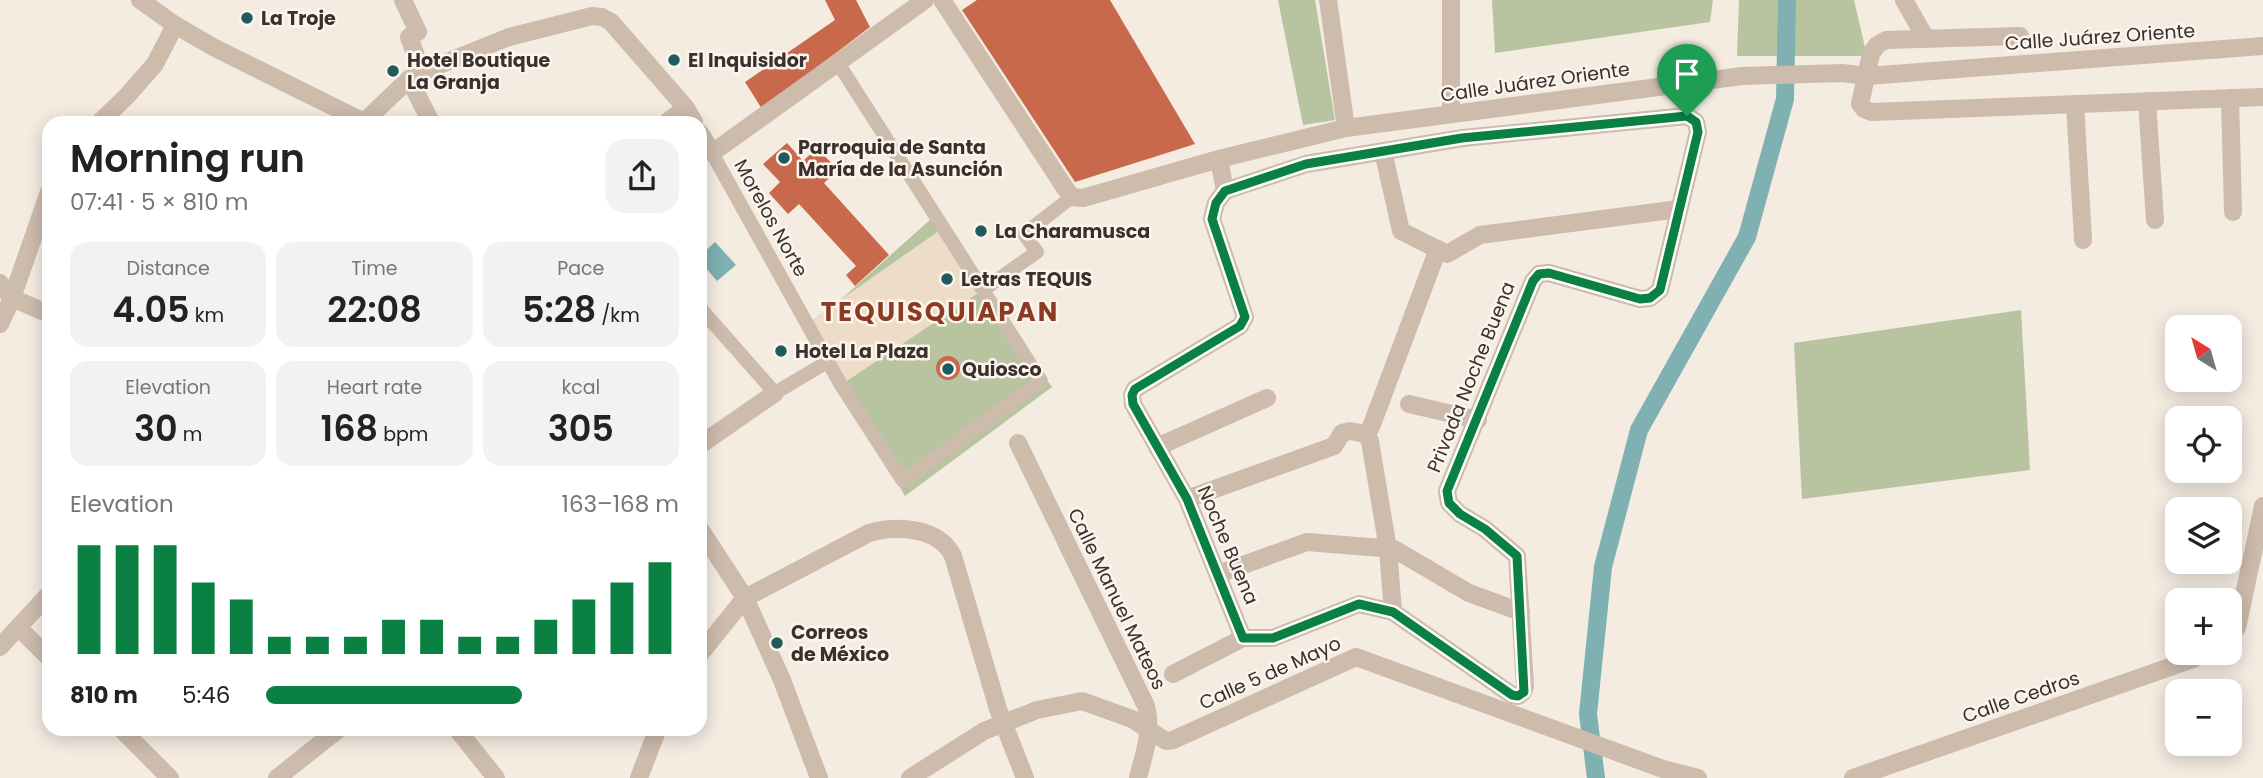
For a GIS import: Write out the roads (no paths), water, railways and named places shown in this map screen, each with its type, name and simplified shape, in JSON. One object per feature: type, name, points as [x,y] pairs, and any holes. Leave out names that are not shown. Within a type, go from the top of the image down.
[{"type":"street","points":[[141,0],[175,25],[215,48],[352,116]]},
{"type":"street","points":[[403,0],[418,32],[408,37],[416,76],[429,116]]},
{"type":"street","points":[[707,145],[712,153],[925,0]]},
{"type":"street","points":[[838,62],[983,290],[1037,252],[1024,234],[1072,197],[942,0]]},
{"type":"street","points":[[1328,0],[1346,128]]},
{"type":"street","points":[[1451,0],[1451,114]]},
{"type":"street","points":[[1904,0],[1925,37]]},
{"type":"street","points":[[371,116],[416,76],[509,37],[592,16],[611,22],[690,115]]},
{"type":"street","points":[[106,116],[155,64],[175,25]]},
{"type":"street","points":[[2020,36],[1886,40],[1877,45],[1871,54],[1860,104],[1864,109],[1872,111],[2263,97]]},
{"type":"street","name":"Calle Juárez Oriente","points":[[1072,197],[1083,198],[1219,159],[1346,128],[1742,76],[1842,73],[1867,76],[2263,46]]},
{"type":"street","points":[[2230,98],[2234,212]]},
{"type":"street","points":[[2147,101],[2155,220]]},
{"type":"street","points":[[2075,104],[2083,240]]},
{"type":"street","name":"Privada Noche Buena","points":[[1225,191],[1306,164],[1462,138],[1687,116],[1696,122],[1698,132],[1660,290],[1650,298],[1640,299],[1549,273],[1539,274],[1533,281],[1447,491],[1449,503],[1460,514],[1485,529],[1517,556],[1524,692],[1518,696],[1512,695],[1393,612]]},
{"type":"street","points":[[1383,151],[1401,231],[1443,252]]},
{"type":"street","name":"Morelos Norte","points":[[712,153],[827,362],[903,481],[1041,381],[983,290]]},
{"type":"street","points":[[1219,159],[1225,191]]},
{"type":"street","name":"Noche Buena","points":[[1225,191],[1216,203],[1212,219],[1245,317],[1240,326],[1135,389],[1132,395],[1133,404],[1187,499],[1243,638]]},
{"type":"street","points":[[1366,434],[1443,252],[1480,235],[1679,209]]},
{"type":"street","points":[[0,324],[12,298],[42,212]]},
{"type":"street","points":[[0,283],[12,298],[42,311]]},
{"type":"street","points":[[707,316],[775,393]]},
{"type":"street","points":[[707,440],[775,393],[827,362]]},
{"type":"street","points":[[1157,447],[1267,398]]},
{"type":"street","points":[[1409,404],[1478,420]]},
{"type":"street","points":[[1173,674],[1243,638],[1273,638],[1359,604],[1393,612],[1388,548],[1370,441],[1366,434],[1350,431],[1342,433],[1334,446],[1187,499]]},
{"type":"street","name":"Calle Manuel Mateos","points":[[1018,443],[1146,706],[1149,719],[1148,743],[1138,778]]},
{"type":"street","points":[[2242,605],[2263,506]]},
{"type":"street","points":[[707,645],[745,598],[869,533],[883,529],[911,529],[939,540],[948,546],[953,556],[1004,723],[1025,778]]},
{"type":"street","points":[[707,540],[745,598],[782,680],[819,778]]},
{"type":"street","points":[[1218,573],[1307,542],[1388,548],[1469,593],[1521,612]]},
{"type":"street","points":[[0,647],[42,602]]},
{"type":"street","points":[[19,628],[42,651]]},
{"type":"street","name":"Calle 5 de Mayo","points":[[911,778],[984,731],[1037,710],[1082,701],[1132,719],[1166,741],[1173,740],[1356,657],[1663,769],[1698,778]]},
{"type":"street","name":"Calle Cedros","points":[[1853,778],[2177,665]]},
{"type":"street","points":[[128,736],[170,778]]},
{"type":"street","points":[[277,778],[330,736]]},
{"type":"street","points":[[462,736],[496,778]]},
{"type":"street","points":[[639,778],[655,736]]},
{"type":"water","points":[[715,242],[736,265],[717,281],[707,269],[707,249]]},
{"type":"waterway","points":[[1596,778],[1588,714],[1603,567],[1639,430],[1747,237],[1785,99],[1787,0]]},
{"type":"place","name":"La Troje","points":[[247,18]]},
{"type":"place","name":"El Inquisidor","points":[[674,60]]},
{"type":"place","name":"Hotel Boutique La Granja","points":[[393,71]]},
{"type":"place","name":"Parroquia de Santa María de la Asunción","points":[[784,158]]},
{"type":"place","name":"La Charamusca","points":[[981,231]]},
{"type":"place","name":"Letras TEQUIS","points":[[947,279]]},
{"type":"place","name":"Hotel La Plaza","points":[[781,351]]},
{"type":"place","name":"Quiosco","points":[[948,369]]},
{"type":"place","name":"Correos de México","points":[[777,643]]},
{"type":"district","name":"TEQUISQUIAPAN","points":[[940,312]]}]
